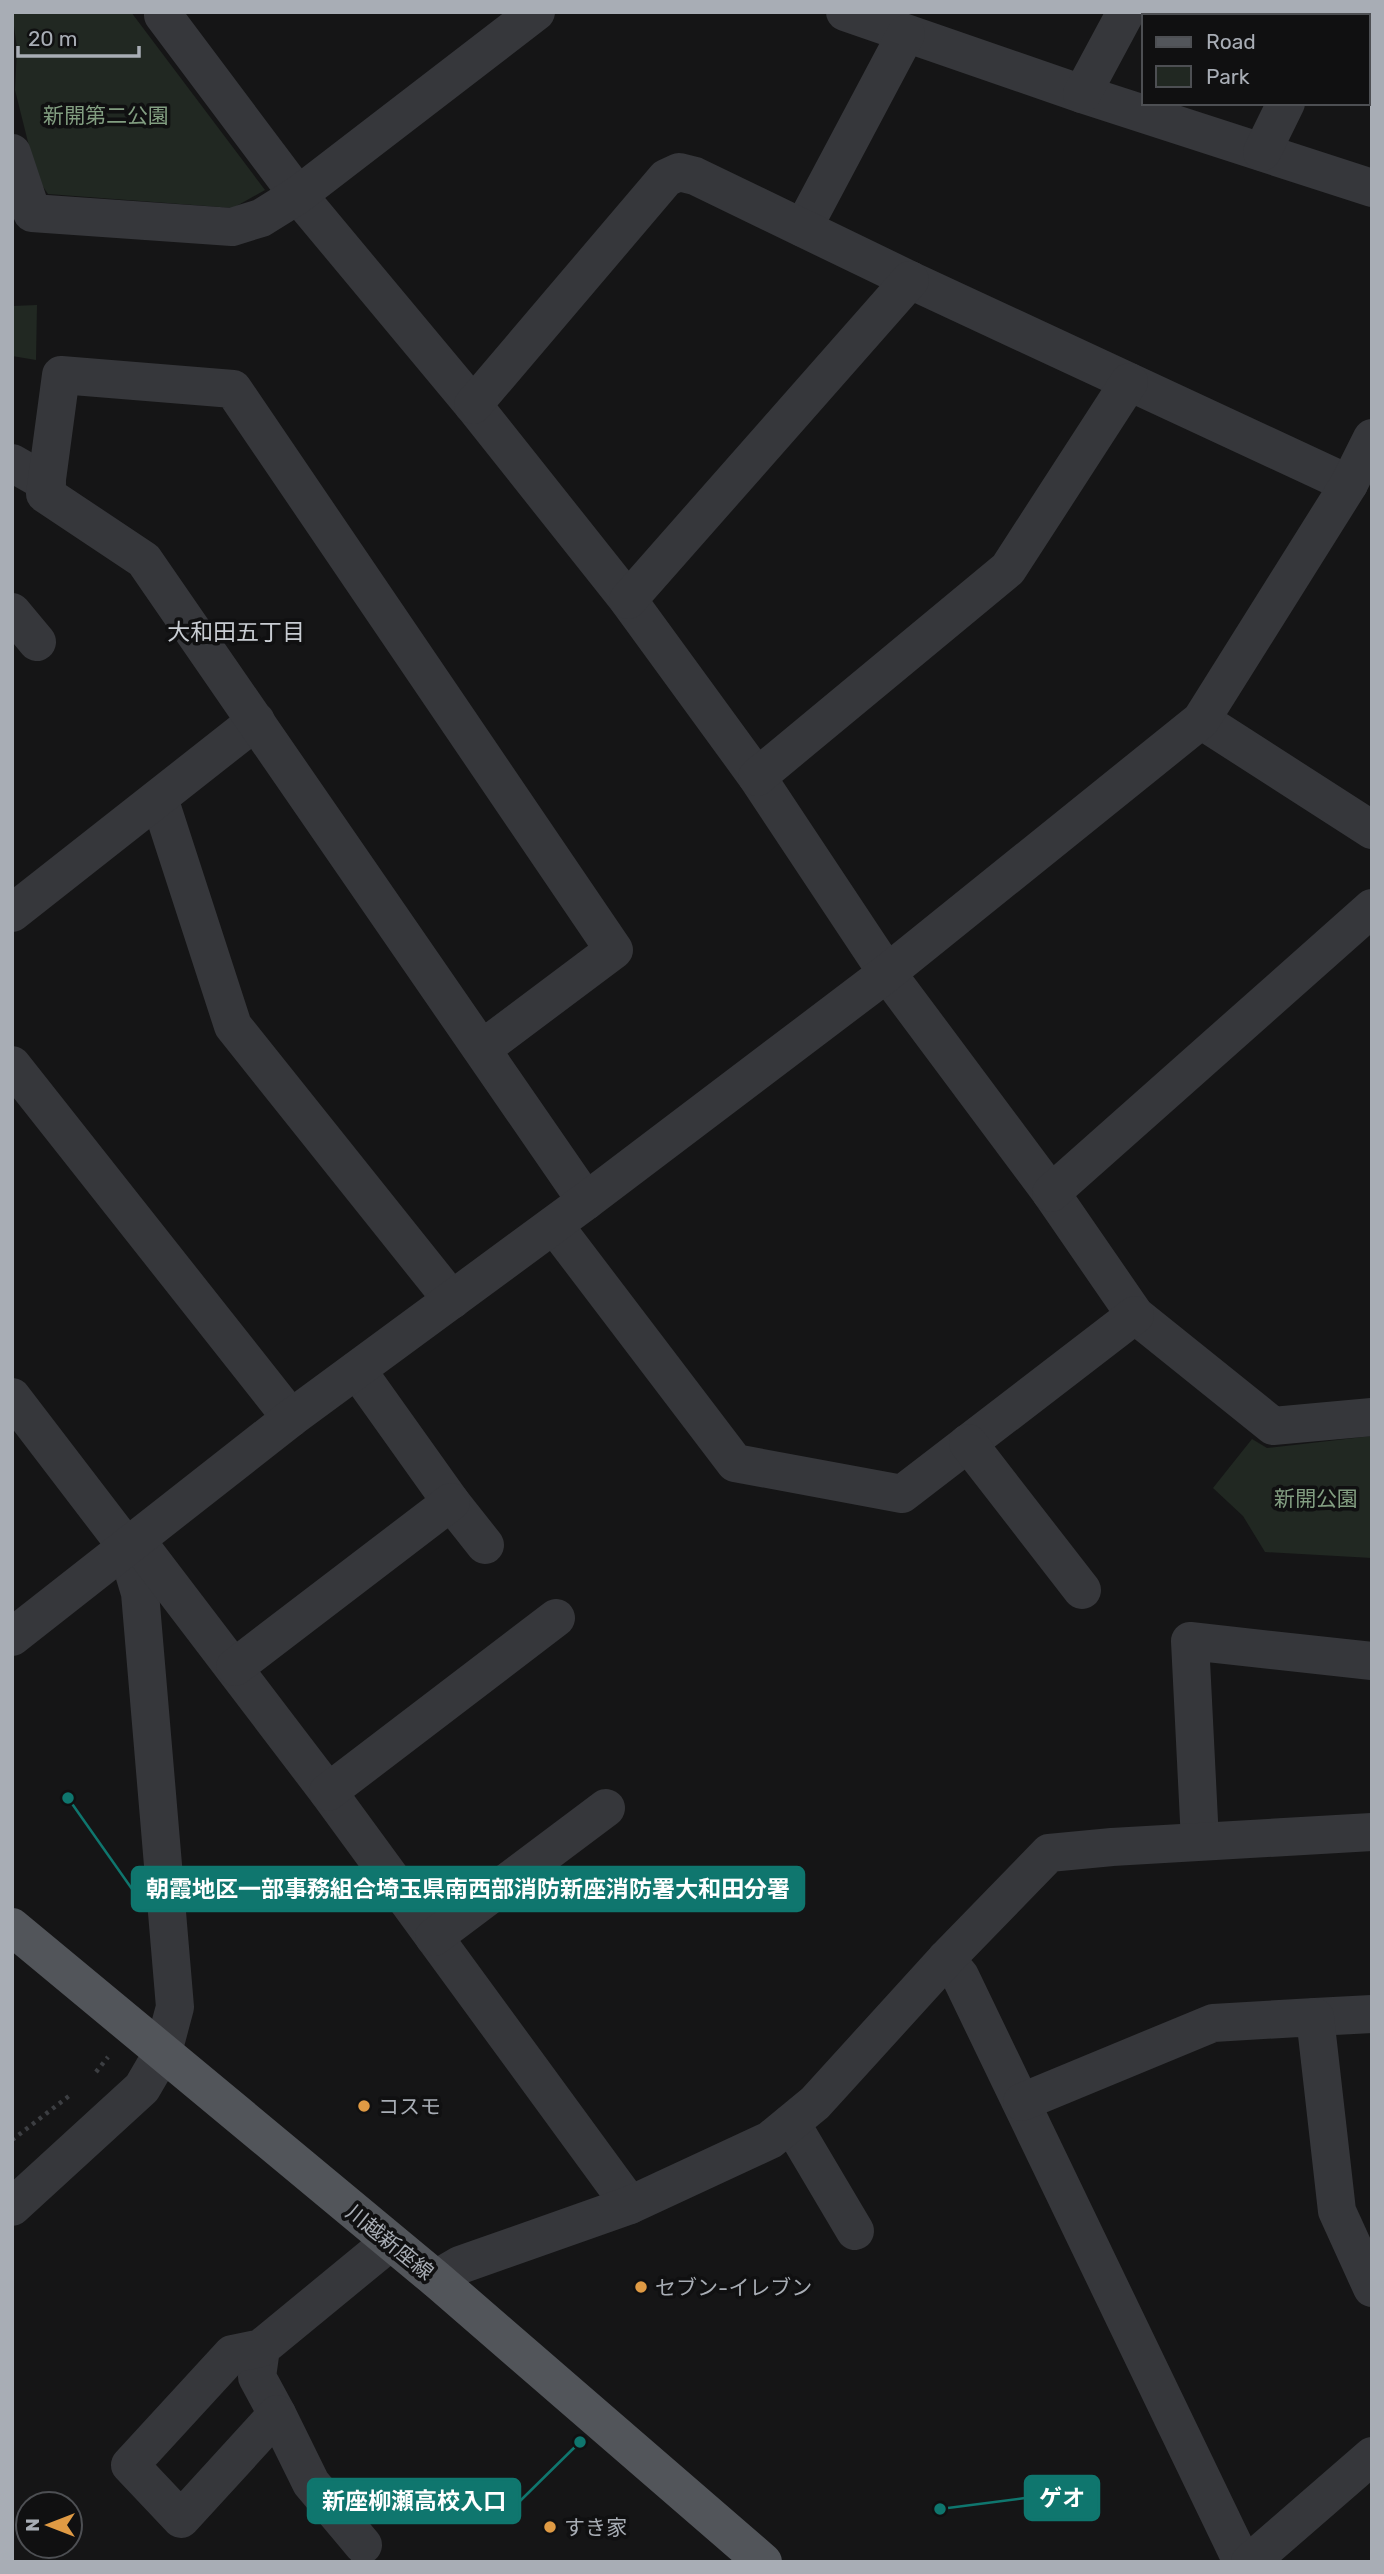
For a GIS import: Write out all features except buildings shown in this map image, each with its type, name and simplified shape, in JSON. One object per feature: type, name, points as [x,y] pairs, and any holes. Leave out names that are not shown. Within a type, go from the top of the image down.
[{"type":"main road","name":"川越新座線","points":[[12,1927],[436,2279],[763,2562]]},
{"type":"street","points":[[166,12],[163,15],[298,195],[473,405],[628,600],[757,778],[887,973],[1051,1193],[1135,1315],[1273,1426],[1372,1416]]},
{"type":"street","points":[[12,153],[22,213],[232,227],[261,218],[298,195],[536,12]]},
{"type":"street","points":[[845,12],[1082,94],[1372,188]]},
{"type":"street","points":[[1082,94],[1126,12]]},
{"type":"street","points":[[803,228],[906,34]]},
{"type":"street","points":[[1262,152],[1285,105]]},
{"type":"street","points":[[473,405],[666,178],[679,172],[695,176],[910,280],[1349,484]]},
{"type":"street","points":[[628,600],[910,280]]},
{"type":"street","points":[[482,1049],[614,950],[233,389],[61,375],[45,494],[144,560],[586,1201]]},
{"type":"street","points":[[757,778],[1008,569],[1129,382]]},
{"type":"street","points":[[12,1637],[291,1418],[554,1225],[887,973],[1201,720],[1349,484],[1372,438]]},
{"type":"street","points":[[12,463],[47,483]]},
{"type":"street","points":[[12,612],[37,642]]},
{"type":"street","points":[[1201,720],[1372,830]]},
{"type":"street","points":[[12,913],[256,722]]},
{"type":"street","points":[[159,798],[233,1026],[452,1300]]},
{"type":"street","points":[[1051,1193],[1372,908]]},
{"type":"street","points":[[12,1065],[291,1418]]},
{"type":"street","points":[[554,1225],[735,1463],[902,1494],[1135,1315]]},
{"type":"street","points":[[357,1370],[485,1545]]},
{"type":"street","points":[[12,1397],[235,1667],[630,2205]]},
{"type":"street","points":[[968,1443],[1082,1590]]},
{"type":"street","points":[[235,1667],[451,1502]]},
{"type":"street","points":[[12,2207],[142,2088],[163,2052],[176,2007],[140,1592],[131,1543]]},
{"type":"street","points":[[328,1792],[556,1618]]},
{"type":"street","points":[[1200,1841],[1190,1641],[1372,1661]]},
{"type":"street","points":[[434,1937],[606,1808]]},
{"type":"street","points":[[436,2279],[460,2265],[630,2205],[770,2140],[815,2103],[946,1959],[1049,1853],[1200,1841],[1372,1832]]},
{"type":"street","points":[[946,1959],[960,1976],[1022,2102],[1242,2562]]},
{"type":"street","points":[[1022,2102],[1213,2023],[1372,2014]]},
{"type":"street","points":[[1315,2017],[1337,2211],[1372,2288]]},
{"type":"street","points":[[791,2123],[855,2231]]},
{"type":"street","points":[[277,2414],[181,2519],[130,2465],[232,2354],[261,2348],[390,2242]]},
{"type":"street","points":[[261,2348],[257,2377],[311,2483],[363,2545]]},
{"type":"street","points":[[1250,2562],[1372,2456]]},
{"type":"path","points":[[90,2080],[131,2025]]},
{"type":"path","points":[[12,2140],[79,2089]]},
{"type":"green space","name":"新開第二公園","points":[[12,12],[131,12],[265,190],[233,208],[48,194],[37,178],[15,90],[17,48]]},
{"type":"green space","points":[[37,305],[36,360],[12,356],[12,306]]},
{"type":"green space","name":"新開公園","points":[[1372,1436],[1372,1558],[1265,1552],[1243,1516],[1213,1488],[1252,1439],[1267,1448]]},
{"type":"place","name":"朝霞地区一部事務組合埼玉県南西部消防新座消防署大和田分署","points":[[68,1798]]},
{"type":"place","name":"コスモ","points":[[364,2106]]},
{"type":"place","name":"セブン-イレブン","points":[[641,2287]]},
{"type":"place","name":"新座柳瀬高校入口","points":[[580,2442]]},
{"type":"place","name":"ゲオ","points":[[940,2509]]},
{"type":"place","name":"すき家","points":[[550,2527]]},
{"type":"district","name":"大和田五丁目","points":[[236,632]]}]
